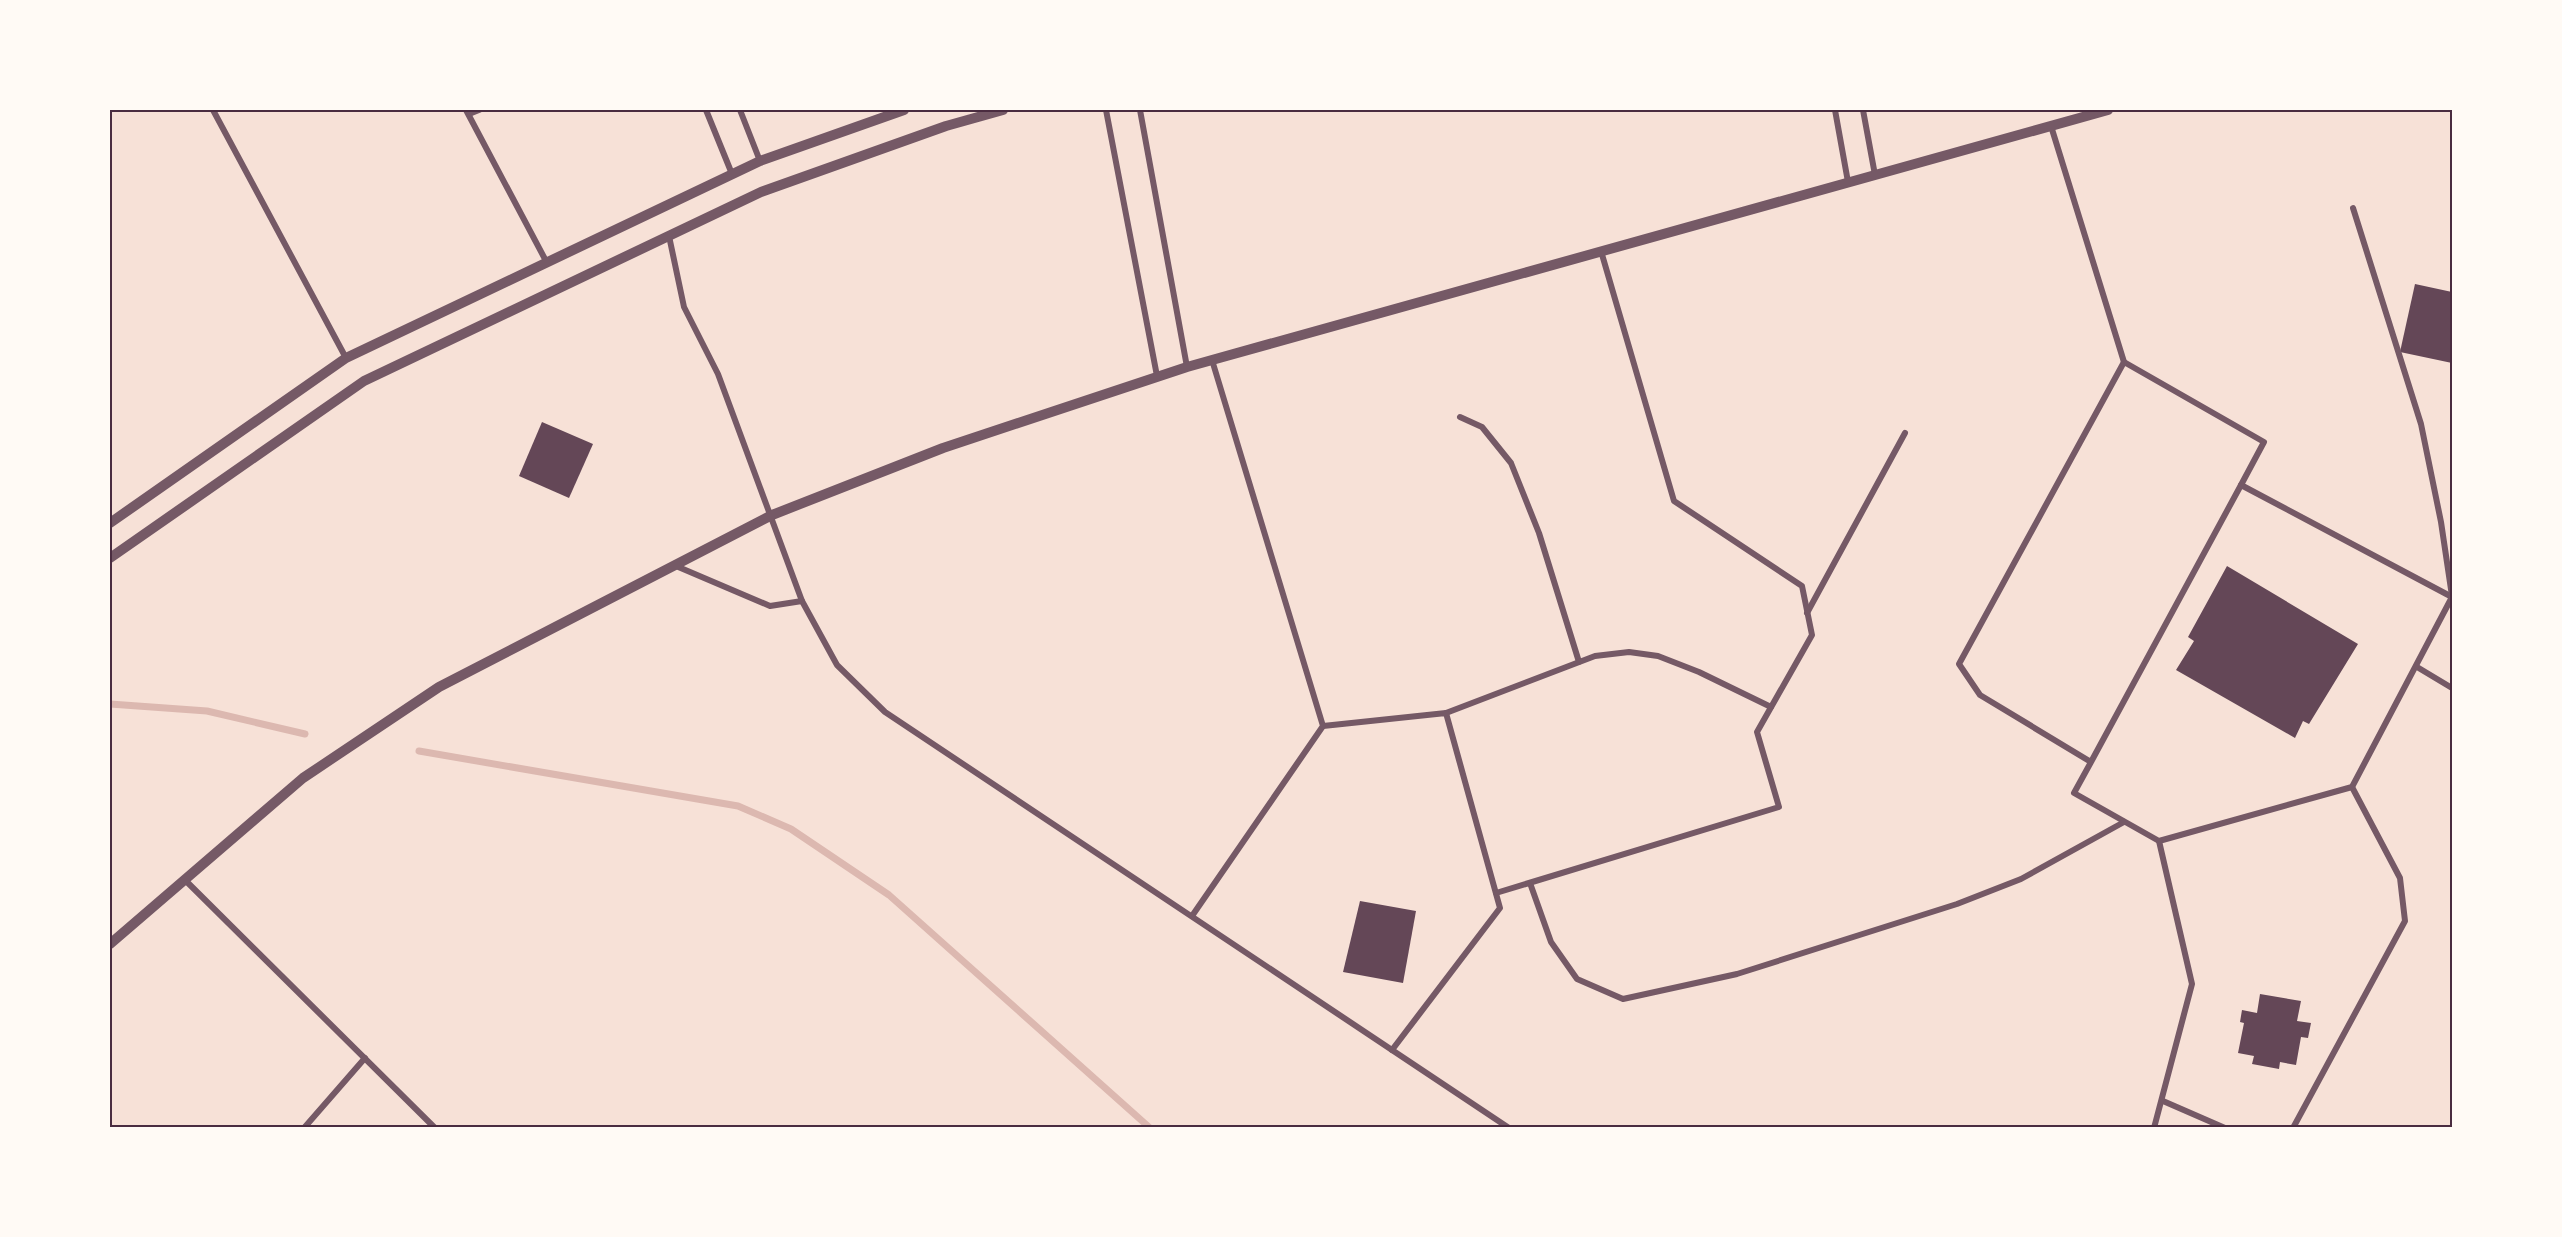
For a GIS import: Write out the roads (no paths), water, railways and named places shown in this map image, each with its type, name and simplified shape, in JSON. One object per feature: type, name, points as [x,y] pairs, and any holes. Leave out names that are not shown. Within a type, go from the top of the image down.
[{"type":"street","points":[[213,110],[346,358]]},
{"type":"street","points":[[479,110],[467,112],[546,261]]},
{"type":"street","points":[[706,110],[732,174]]},
{"type":"street","points":[[740,110],[760,161]]},
{"type":"street","points":[[110,523],[346,358],[760,161],[904,110]]},
{"type":"street","points":[[110,558],[364,381],[761,192],[946,126],[1003,110]]},
{"type":"street","points":[[1106,110],[1157,376]]},
{"type":"street","points":[[1140,110],[1187,367]]},
{"type":"street","points":[[1835,110],[1848,182]]},
{"type":"street","points":[[1863,110],[1875,175]]},
{"type":"street","points":[[110,944],[303,778],[439,687],[772,515],[943,448],[1157,376],[2108,110]]},
{"type":"street","points":[[2051,126],[2124,362],[2264,442],[2074,793],[2158,841],[2352,788],[2452,597],[2441,522],[2421,424],[2353,208]]},
{"type":"street","points":[[669,236],[684,307],[718,374],[802,601],[837,665],[885,712],[1506,1127]]},
{"type":"street","points":[[1496,893],[1779,807],[1757,732],[1812,635],[1802,586],[1674,501],[1601,251]]},
{"type":"street","points":[[1212,360],[1323,726]]},
{"type":"street","points":[[2091,762],[1980,695],[1959,664],[2124,362]]},
{"type":"street","points":[[1461,417],[1482,427],[1511,463],[1539,533],[1579,662]]},
{"type":"street","points":[[1807,613],[1905,433]]},
{"type":"street","points":[[2241,485],[2452,597]]},
{"type":"street","points":[[675,565],[770,606],[802,601]]},
{"type":"street","points":[[1192,916],[1323,726],[1446,713],[1595,656],[1629,652],[1658,656],[1699,672],[1771,707]]},
{"type":"street","points":[[2417,667],[2452,688]]},
{"type":"street","points":[[1392,1050],[1500,908],[1446,713]]},
{"type":"street","points":[[2293,1128],[2405,921],[2400,878],[2352,788]]},
{"type":"street","points":[[1530,883],[1551,942],[1577,979],[1623,999],[1737,974],[1957,904],[2021,879],[2124,822]]},
{"type":"street","points":[[2154,1128],[2163,1101],[2192,984],[2158,841]]},
{"type":"street","points":[[184,879],[435,1128]]},
{"type":"street","points":[[304,1128],[365,1058]]},
{"type":"street","points":[[2163,1101],[2225,1128]]},
{"type":"waterway","points":[[110,704],[207,711],[305,734]]},
{"type":"waterway","points":[[419,751],[738,806],[791,829],[889,895],[1150,1128]]}]
